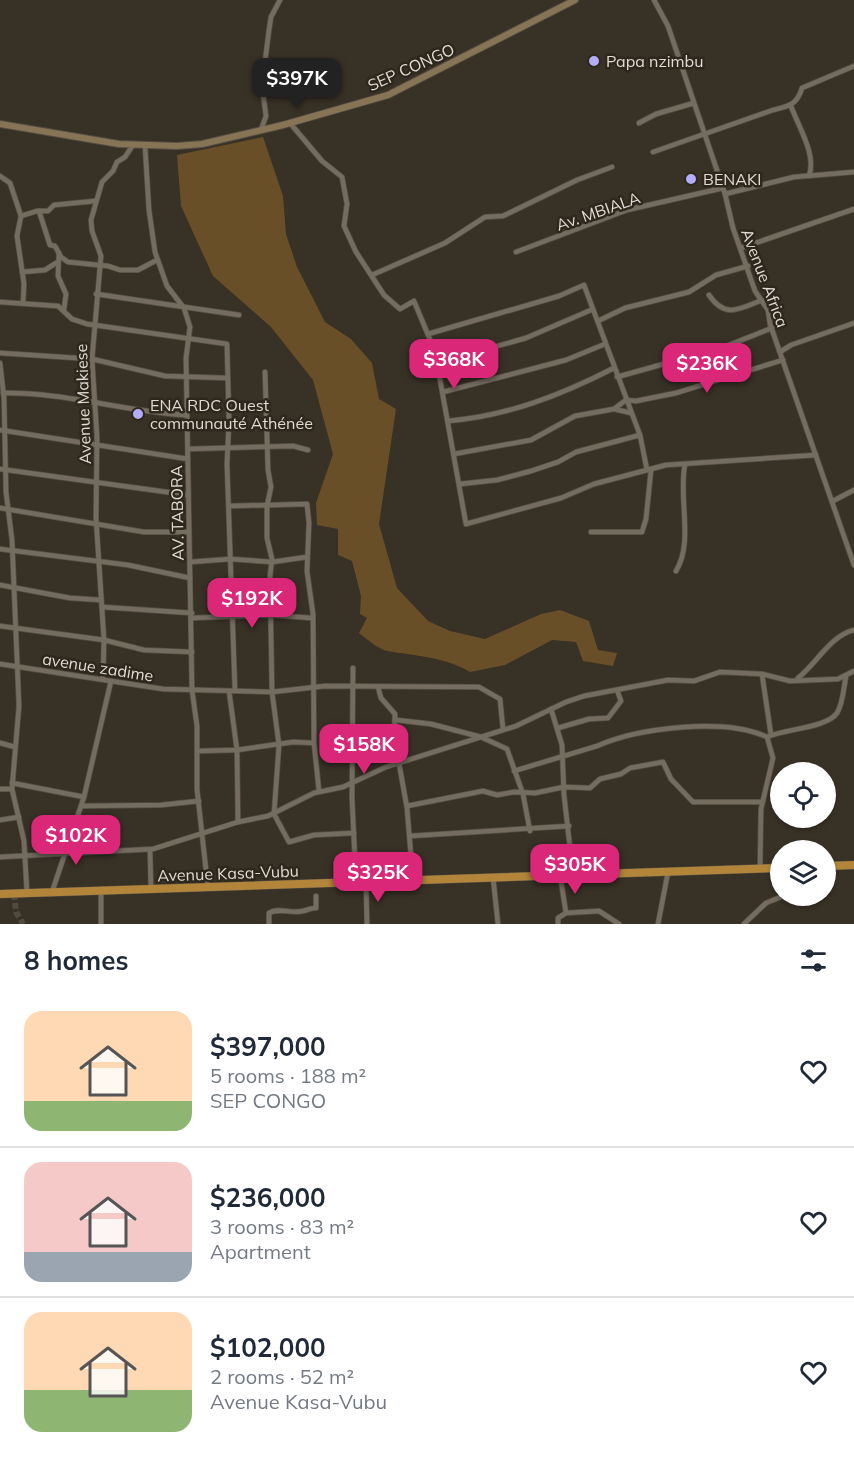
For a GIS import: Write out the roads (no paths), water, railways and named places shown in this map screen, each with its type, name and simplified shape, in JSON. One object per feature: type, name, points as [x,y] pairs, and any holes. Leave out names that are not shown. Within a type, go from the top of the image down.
[{"type":"highway","points":[[836,866],[854,865]]},
{"type":"highway","name":"Avenue Kasa-Vubu","points":[[0,894],[770,868]]},
{"type":"street","points":[[261,130],[266,116],[262,86],[266,69],[269,30],[280,0]]},
{"type":"street","name":"SEP CONGO","points":[[0,124],[60,136],[133,145],[202,144],[290,123],[388,95],[575,0]]},
{"type":"street","name":"Avenue Africa","points":[[654,0],[668,26],[724,191],[728,213],[748,266],[754,291],[768,310],[780,352],[854,565]]},
{"type":"street","points":[[653,152],[773,110],[791,106],[799,99],[802,88],[854,65]]},
{"type":"street","points":[[639,123],[656,114],[694,104]]},
{"type":"street","points":[[791,106],[809,153],[812,167],[809,176]]},
{"type":"street","points":[[290,123],[322,161],[342,177],[347,204],[344,226],[356,252],[384,295],[400,309],[414,301],[437,363],[466,524],[561,498],[594,484],[649,470],[685,464],[816,455]]},
{"type":"street","name":"Avenue Makiese","points":[[103,679],[104,640],[96,522],[97,445],[92,359],[93,325],[101,251],[92,231],[95,201],[102,182],[133,145]]},
{"type":"street","name":"AV. TABORA","points":[[145,146],[149,210],[157,260],[167,286],[184,308],[190,327],[186,376],[192,690],[199,801],[208,888]]},
{"type":"street","points":[[372,275],[445,243],[485,217],[503,216],[577,180],[612,166]]},
{"type":"street","name":"Av. MBIALA","points":[[516,252],[627,210],[809,176],[854,172]]},
{"type":"street","points":[[0,176],[10,183],[21,216],[17,237],[21,248],[23,303]]},
{"type":"street","points":[[21,216],[48,211],[54,206],[95,201]]},
{"type":"street","points":[[741,248],[854,209]]},
{"type":"street","points":[[39,211],[50,245],[55,246],[68,262]]},
{"type":"street","points":[[59,253],[56,263],[58,276],[66,294],[64,309]]},
{"type":"street","points":[[22,272],[45,270],[56,263],[68,262],[134,271],[157,260]]},
{"type":"street","points":[[598,321],[625,308],[682,295],[716,274],[748,266]]},
{"type":"street","points":[[428,334],[559,296],[584,285],[591,310],[598,321],[640,435],[649,470],[646,519],[642,532],[591,532]]},
{"type":"street","points":[[97,294],[239,315]]},
{"type":"street","points":[[709,295],[717,307],[726,310],[736,310],[762,300]]},
{"type":"street","points":[[0,302],[64,309],[72,319],[93,325],[157,336],[226,343],[232,691],[237,750],[238,822]]},
{"type":"street","points":[[437,363],[526,338],[591,310]]},
{"type":"street","points":[[780,352],[791,345],[854,323]]},
{"type":"street","points":[[617,376],[678,360],[691,360],[772,328]]},
{"type":"street","points":[[443,392],[566,360],[605,344]]},
{"type":"street","points":[[0,353],[92,359],[152,374],[227,378]]},
{"type":"street","points":[[614,409],[626,400],[636,401],[676,393],[783,360]]},
{"type":"street","points":[[0,363],[3,393],[3,470],[12,551],[20,706],[12,786],[19,817],[27,893]]},
{"type":"street","points":[[448,421],[513,410],[559,393],[614,368]]},
{"type":"street","points":[[265,372],[268,470],[272,487],[268,504],[267,538],[272,562],[270,615],[272,692],[279,745],[274,814],[289,842],[315,835],[354,833]]},
{"type":"street","points":[[3,393],[32,393],[93,401],[134,410],[187,415]]},
{"type":"street","points":[[454,454],[531,440],[575,416],[614,409],[631,412]]},
{"type":"street","points":[[2,430],[188,459]]},
{"type":"street","points":[[460,484],[497,480],[531,471],[558,462],[576,452],[640,435]]},
{"type":"street","points":[[188,449],[293,446],[308,450]]},
{"type":"street","points":[[676,571],[681,563],[684,546],[681,488],[685,464]]},
{"type":"street","points":[[3,470],[189,495]]},
{"type":"street","points":[[833,501],[854,490]]},
{"type":"street","points":[[230,506],[306,504],[309,523],[307,557],[312,618],[314,743],[319,791]]},
{"type":"street","points":[[0,508],[96,522],[144,532],[189,532]]},
{"type":"street","points":[[0,549],[129,565],[190,578]]},
{"type":"street","points":[[190,562],[230,559],[272,562],[307,557]]},
{"type":"street","points":[[0,585],[70,598],[101,600]]},
{"type":"street","points":[[102,607],[192,616],[270,615],[312,618]]},
{"type":"street","points":[[0,626],[15,630],[104,640],[144,650],[192,652]]},
{"type":"street","points":[[790,681],[802,675],[837,637],[854,630]]},
{"type":"street","name":"avenue zadime","points":[[0,664],[103,679],[144,688],[272,692],[313,687],[452,685],[484,688],[500,699],[503,729]]},
{"type":"street","points":[[352,668],[352,783],[356,882]]},
{"type":"street","points":[[0,857],[150,850],[238,822],[274,814],[319,791],[352,783],[373,772],[481,737],[571,700],[675,680],[694,681],[720,672],[762,674],[790,681],[838,679],[854,671]]},
{"type":"street","points":[[760,869],[762,802],[773,758],[762,674]]},
{"type":"street","points":[[514,771],[597,746],[608,740],[665,729],[720,727],[748,730],[769,736],[814,725],[835,716],[846,676]]},
{"type":"street","points":[[51,893],[62,855],[84,797],[111,681]]},
{"type":"street","points":[[378,687],[381,698],[395,714],[396,720],[393,728],[407,806],[413,880]]},
{"type":"street","points":[[558,728],[589,719],[608,718],[621,701],[617,690]]},
{"type":"street","points":[[551,709],[558,728],[563,755],[573,874]]},
{"type":"street","points":[[396,720],[431,724],[481,737],[507,749],[523,794],[530,831]]},
{"type":"street","points":[[0,743],[15,747]]},
{"type":"street","points":[[197,751],[314,743]]},
{"type":"street","points":[[407,806],[483,791],[496,795],[514,792],[523,794],[564,787],[590,788],[600,779],[621,774],[630,768],[663,762],[670,779],[693,802],[762,802]]},
{"type":"street","points":[[0,789],[12,786],[84,797]]},
{"type":"street","points":[[81,806],[160,806],[199,801]]},
{"type":"street","points":[[0,820],[19,817]]},
{"type":"street","points":[[410,836],[530,831],[569,826]]},
{"type":"street","points":[[150,850],[151,890]]},
{"type":"street","points":[[658,924],[668,872]]},
{"type":"street","points":[[560,874],[566,913]]},
{"type":"street","points":[[493,877],[498,924]]},
{"type":"street","points":[[366,882],[367,924]]},
{"type":"street","points":[[101,892],[101,924]]},
{"type":"street","points":[[269,924],[269,914],[274,910],[303,911],[316,908],[316,897]]},
{"type":"street","points":[[744,924],[770,901]]},
{"type":"street","points":[[558,924],[558,918],[566,913],[599,911],[619,924]]},
{"type":"tunnel","points":[[14,894],[16,912],[23,924]]},
{"type":"place","name":"Papa nzimbu","points":[[594,61]]},
{"type":"place","name":"BENAKI","points":[[691,179]]},
{"type":"place","name":"ENA RDC Ouest communauté Athénée","points":[[138,414]]}]
